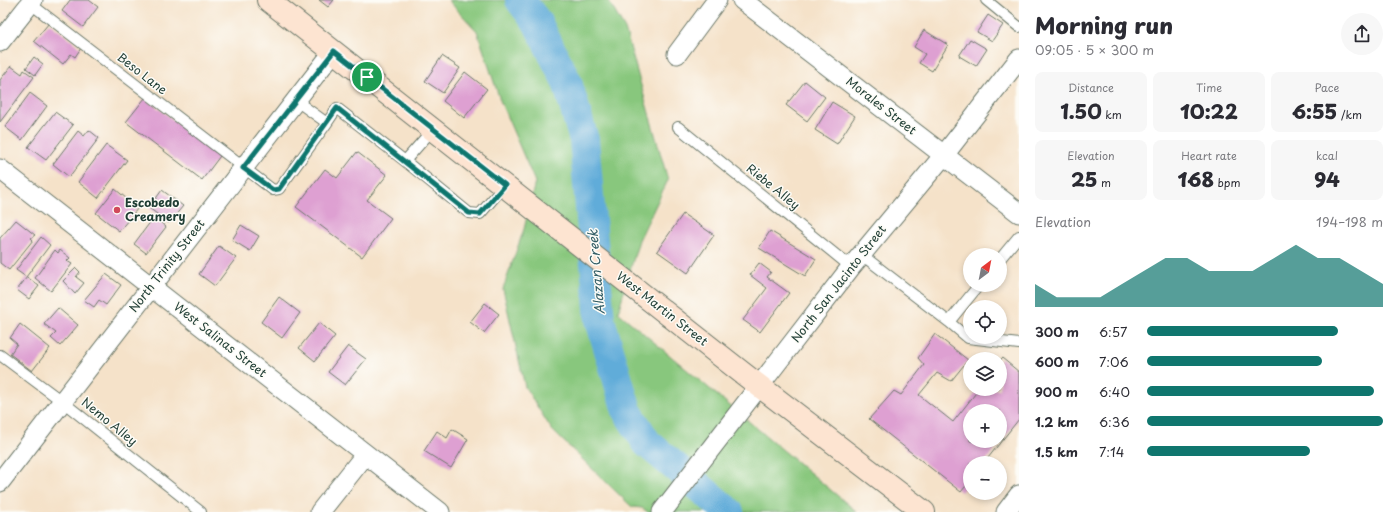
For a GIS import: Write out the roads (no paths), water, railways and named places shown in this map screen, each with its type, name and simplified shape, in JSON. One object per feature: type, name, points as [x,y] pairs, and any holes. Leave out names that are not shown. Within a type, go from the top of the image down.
[{"type":"main road","name":"West Martin Street","points":[[268,0],[642,294],[924,512]]},
{"type":"street","points":[[677,54],[717,0]]},
{"type":"street","name":"Morales Street","points":[[742,0],[1019,213]]},
{"type":"street","points":[[0,42],[29,1]]},
{"type":"street","name":"North Trinity Street","points":[[0,482],[334,51]]},
{"type":"street","name":"North San Jacinto Street","points":[[662,512],[856,261],[944,155],[1019,59]]},
{"type":"street","name":"West Salinas Street","points":[[0,169],[440,512]]},
{"type":"street","points":[[320,512],[365,454]]},
{"type":"street","points":[[1006,512],[1019,495]]},
{"type":"lane","points":[[986,0],[1019,27]]},
{"type":"lane","name":"Beso Lane","points":[[29,1],[273,190],[279,189],[337,108],[405,161]]},
{"type":"lane","points":[[295,100],[327,123]]},
{"type":"lane","name":"Riebe Alley","points":[[678,127],[856,261],[949,322],[968,338],[1019,344]]},
{"type":"lane","points":[[434,129],[405,161],[469,213],[480,214],[505,185]]},
{"type":"lane","points":[[1015,248],[1019,236]]},
{"type":"lane","points":[[949,322],[973,292]]},
{"type":"lane","name":"Nemo Alley","points":[[0,354],[201,512]]},
{"type":"waterway","name":"Alazan Creek","points":[[520,0],[537,22],[567,82],[584,140],[600,320],[627,411],[647,443],[729,512]]},
{"type":"place","name":"Escobedo Creamery","points":[[117,210]]}]
